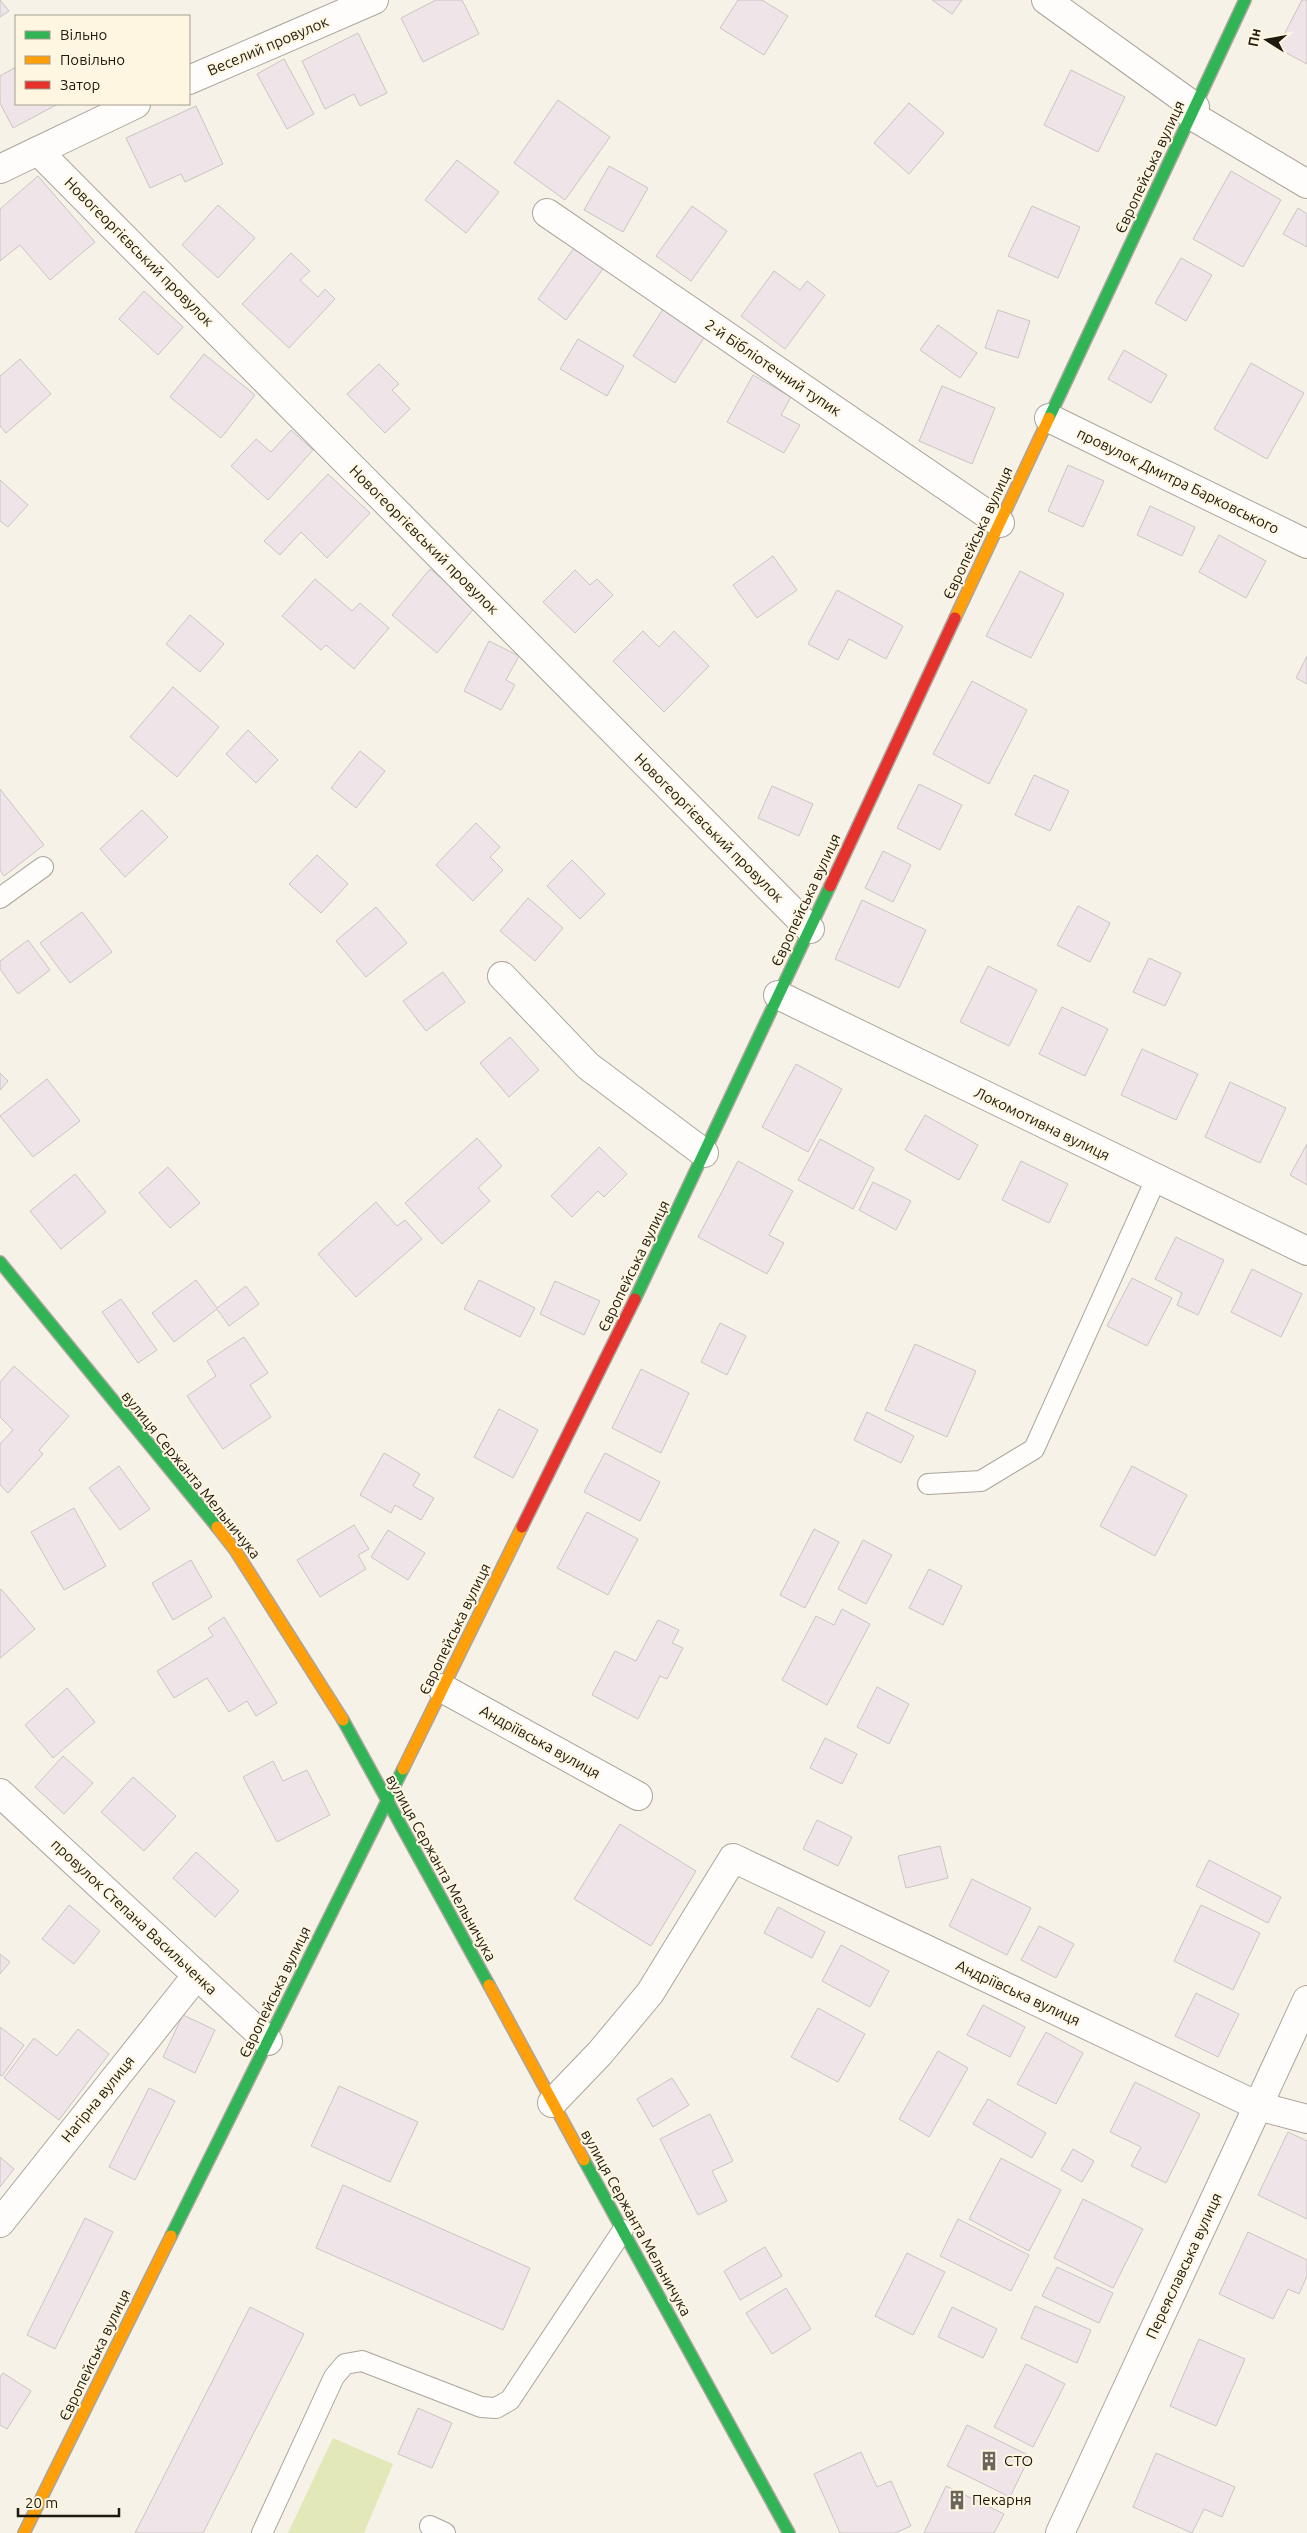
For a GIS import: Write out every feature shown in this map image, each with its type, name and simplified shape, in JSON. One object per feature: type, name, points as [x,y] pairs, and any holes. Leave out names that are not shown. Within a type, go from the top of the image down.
[{"type":"street","name":"Веселий провулок","points":[[190,80],[374,0]]},
{"type":"street","points":[[1046,0],[1193,111],[1307,184]]},
{"type":"street","name":"Європейська вулиця","points":[[24,2533],[643,1283],[1245,0]]},
{"type":"street","points":[[0,169],[134,105]]},
{"type":"street","name":"Новогеоргієвський провулок","points":[[38,151],[810,929]]},
{"type":"street","name":"2-й Бібліотечний тупик","points":[[547,213],[1000,523]]},
{"type":"street","name":"провулок Дмитра Барковського","points":[[1049,418],[1307,544]]},
{"type":"street","points":[[502,976],[588,1066],[704,1153]]},
{"type":"street","name":"Локомотивна вулиця","points":[[778,995],[1156,1180],[1307,1251]]},
{"type":"street","name":"вулиця Сержанта Мельничука","points":[[0,1262],[235,1550],[333,1701],[789,2533]]},
{"type":"street","name":"Андріївська вулиця","points":[[442,1688],[638,1796]]},
{"type":"street","name":"провулок Степана Васильченка","points":[[0,1793],[268,2041]]},
{"type":"street","name":"Андріївська вулиця","points":[[552,2102],[600,2053],[650,1993],[733,1858],[1258,2106],[1307,2118]]},
{"type":"street","name":"Нагірна вулиця","points":[[0,2223],[197,1976]]},
{"type":"street","name":"Переяславська вулиця","points":[[1060,2533],[1307,2000]]},
{"type":"lane","points":[[0,898],[43,868]]},
{"type":"lane","points":[[928,1484],[981,1481],[1034,1449],[1156,1180]]},
{"type":"lane","points":[[262,2533],[334,2377],[345,2364],[362,2361],[481,2407],[496,2408],[510,2400],[623,2230]]},
{"type":"green space","points":[[333,2438],[393,2464],[364,2533],[288,2533]]},
{"type":"building","points":[[0,0],[9,11],[0,17]]},
{"type":"building","points":[[436,0],[462,0],[479,34],[423,62],[401,18]]},
{"type":"building","points":[[738,0],[762,0],[788,16],[764,55],[720,28]]},
{"type":"building","points":[[932,0],[962,0],[952,14]]},
{"type":"building","points":[[1302,0],[1307,0],[1307,64],[1277,48]]},
{"type":"building","points":[[358,33],[387,93],[360,106],[354,94],[325,109],[302,61]]},
{"type":"building","points":[[284,59],[314,114],[287,129],[257,74]]},
{"type":"building","points":[[15,68],[15,105],[56,105],[13,128],[0,103],[0,76]]},
{"type":"building","points":[[1071,70],[1125,97],[1098,152],[1044,125]]},
{"type":"building","points":[[558,100],[610,137],[565,200],[514,163]]},
{"type":"building","points":[[909,103],[944,133],[909,174],[874,143]]},
{"type":"building","points":[[196,106],[223,164],[185,182],[181,174],[150,188],[126,138]]},
{"type":"building","points":[[457,160],[499,192],[466,233],[425,200]]},
{"type":"building","points":[[609,166],[648,188],[623,232],[584,210]]},
{"type":"building","points":[[1231,171],[1281,200],[1243,267],[1193,239]]},
{"type":"building","points":[[38,176],[95,242],[50,280],[20,245],[0,261],[0,209]]},
{"type":"building","points":[[218,205],[255,238],[218,278],[182,245]]},
{"type":"building","points":[[692,206],[727,231],[691,281],[656,256]]},
{"type":"building","points":[[1032,206],[1080,227],[1058,278],[1008,256]]},
{"type":"building","points":[[1298,208],[1307,214],[1307,247],[1283,234]]},
{"type":"building","points":[[576,245],[605,266],[566,320],[538,299]]},
{"type":"building","points":[[291,253],[310,271],[300,280],[318,297],[325,289],[335,299],[289,348],[242,304]]},
{"type":"building","points":[[1181,258],[1212,275],[1186,321],[1155,303]]},
{"type":"building","points":[[774,271],[800,290],[807,281],[825,295],[785,349],[741,316]]},
{"type":"building","points":[[144,291],[183,327],[158,355],[119,319]]},
{"type":"building","points":[[663,309],[705,336],[675,383],[633,356]]},
{"type":"building","points":[[998,310],[1030,321],[1018,358],[985,348]]},
{"type":"building","points":[[938,325],[977,353],[960,378],[920,350]]},
{"type":"building","points":[[578,339],[624,366],[607,396],[560,369]]},
{"type":"building","points":[[1124,350],[1167,375],[1151,403],[1108,379]]},
{"type":"building","points":[[204,354],[255,395],[221,438],[170,397]]},
{"type":"building","points":[[20,359],[51,394],[6,433],[0,426],[0,376]]},
{"type":"building","points":[[1251,363],[1304,393],[1267,459],[1214,429]]},
{"type":"building","points":[[379,364],[399,384],[392,390],[410,409],[385,433],[347,394]]},
{"type":"building","points":[[753,375],[791,397],[781,415],[800,425],[784,453],[727,422]]},
{"type":"building","points":[[942,386],[995,408],[972,464],[919,441]]},
{"type":"building","points":[[291,430],[313,450],[268,500],[231,466],[256,439],[271,452]]},
{"type":"building","points":[[1068,465],[1104,481],[1083,527],[1048,511]]},
{"type":"building","points":[[328,474],[370,513],[327,558],[301,532],[280,555],[264,541]]},
{"type":"building","points":[[0,480],[28,505],[8,527],[0,521]]},
{"type":"building","points":[[1150,506],[1195,527],[1182,556],[1137,535]]},
{"type":"building","points":[[1219,535],[1266,561],[1246,598],[1199,572]]},
{"type":"building","points":[[773,556],[797,590],[757,618],[733,585]]},
{"type":"building","points":[[430,569],[476,606],[437,653],[392,615]]},
{"type":"building","points":[[575,570],[590,585],[597,579],[613,595],[575,633],[543,602]]},
{"type":"building","points":[[1020,571],[1064,594],[1031,658],[986,636]]},
{"type":"building","points":[[315,579],[352,611],[360,603],[389,628],[354,669],[326,645],[321,650],[282,616]]},
{"type":"building","points":[[837,590],[903,626],[886,659],[849,639],[838,660],[808,644]]},
{"type":"building","points":[[190,615],[224,644],[200,672],[166,644]]},
{"type":"building","points":[[643,631],[659,647],[674,631],[709,666],[664,712],[613,661]]},
{"type":"building","points":[[489,641],[519,656],[506,680],[515,685],[501,710],[464,691]]},
{"type":"building","points":[[1307,656],[1307,684],[1296,678]]},
{"type":"building","points":[[972,681],[1027,710],[989,784],[933,754]]},
{"type":"building","points":[[173,687],[219,727],[177,777],[130,737]]},
{"type":"building","points":[[248,730],[278,760],[256,783],[226,754]]},
{"type":"building","points":[[360,751],[385,771],[356,808],[331,788]]},
{"type":"building","points":[[1034,775],[1069,791],[1050,831],[1015,815]]},
{"type":"building","points":[[919,784],[962,805],[940,850],[897,828]]},
{"type":"building","points":[[772,786],[813,804],[799,836],[758,818]]},
{"type":"building","points":[[0,789],[44,845],[4,876],[0,870]]},
{"type":"building","points":[[142,810],[168,837],[125,877],[100,849]]},
{"type":"building","points":[[476,823],[500,847],[490,857],[503,870],[473,901],[436,865]]},
{"type":"building","points":[[883,851],[911,865],[893,902],[865,888]]},
{"type":"building","points":[[317,855],[348,884],[321,913],[289,884]]},
{"type":"building","points":[[572,860],[605,894],[580,919],[547,886]]},
{"type":"building","points":[[528,898],[563,928],[535,961],[500,931]]},
{"type":"building","points":[[862,900],[926,930],[899,988],[835,959]]},
{"type":"building","points":[[1078,906],[1110,923],[1090,962],[1057,945]]},
{"type":"building","points":[[376,907],[407,943],[366,977],[336,941]]},
{"type":"building","points":[[82,912],[112,952],[70,983],[40,943]]},
{"type":"building","points":[[28,940],[50,970],[18,994],[0,969],[0,961]]},
{"type":"building","points":[[1149,958],[1181,973],[1165,1006],[1133,992]]},
{"type":"building","points":[[988,966],[1037,990],[1009,1046],[960,1022]]},
{"type":"building","points":[[443,972],[465,1002],[426,1031],[403,1001]]},
{"type":"building","points":[[1062,1007],[1108,1029],[1085,1076],[1039,1054]]},
{"type":"building","points":[[510,1037],[539,1070],[509,1097],[480,1063]]},
{"type":"building","points":[[1142,1049],[1198,1074],[1176,1120],[1121,1095]]},
{"type":"building","points":[[796,1064],[842,1089],[808,1152],[762,1127]]},
{"type":"building","points":[[0,1073],[8,1081],[0,1090]]},
{"type":"building","points":[[47,1079],[80,1121],[33,1157],[0,1116]]},
{"type":"building","points":[[1230,1082],[1286,1108],[1260,1163],[1205,1137]]},
{"type":"building","points":[[925,1115],[978,1145],[959,1180],[905,1150]]},
{"type":"building","points":[[477,1138],[502,1166],[478,1188],[490,1201],[442,1244],[405,1203]]},
{"type":"building","points":[[820,1139],[874,1168],[853,1209],[798,1180]]},
{"type":"building","points":[[1307,1144],[1307,1185],[1290,1175]]},
{"type":"building","points":[[599,1147],[627,1174],[604,1197],[598,1191],[572,1217],[551,1196]]},
{"type":"building","points":[[738,1161],[793,1191],[769,1235],[784,1243],[767,1274],[698,1237]]},
{"type":"building","points":[[1021,1161],[1068,1184],[1049,1223],[1002,1200]]},
{"type":"building","points":[[168,1167],[200,1203],[170,1228],[139,1193]]},
{"type":"building","points":[[75,1174],[106,1212],[61,1249],[30,1211]]},
{"type":"building","points":[[873,1182],[911,1201],[896,1230],[859,1210]]},
{"type":"building","points":[[376,1202],[397,1226],[405,1220],[422,1239],[356,1297],[318,1254]]},
{"type":"building","points":[[1176,1237],[1224,1260],[1198,1315],[1177,1305],[1182,1293],[1155,1279]]},
{"type":"building","points":[[1252,1269],[1302,1294],[1281,1337],[1231,1312]]},
{"type":"building","points":[[1132,1278],[1172,1298],[1147,1346],[1107,1326]]},
{"type":"building","points":[[196,1280],[217,1308],[246,1286],[259,1304],[229,1326],[217,1309],[174,1342],[152,1313]]},
{"type":"building","points":[[479,1280],[535,1308],[520,1337],[464,1309]]},
{"type":"building","points":[[555,1281],[600,1301],[584,1335],[540,1314]]},
{"type":"building","points":[[121,1299],[157,1350],[138,1363],[102,1312]]},
{"type":"building","points":[[720,1323],[746,1336],[727,1375],[701,1362]]},
{"type":"building","points":[[244,1337],[268,1373],[250,1385],[271,1417],[223,1449],[187,1396],[216,1376],[207,1361]]},
{"type":"building","points":[[915,1344],[976,1371],[947,1437],[885,1410]]},
{"type":"building","points":[[14,1366],[69,1416],[39,1450],[43,1454],[8,1493],[0,1485],[0,1444],[13,1430],[0,1417],[0,1382]]},
{"type":"building","points":[[641,1369],[689,1393],[661,1453],[612,1428]]},
{"type":"building","points":[[499,1409],[538,1430],[513,1478],[474,1457]]},
{"type":"building","points":[[867,1412],[914,1436],[901,1463],[854,1440]]},
{"type":"building","points":[[384,1453],[420,1474],[413,1486],[434,1498],[421,1520],[395,1505],[391,1513],[360,1495]]},
{"type":"building","points":[[605,1453],[660,1482],[640,1521],[584,1492]]},
{"type":"building","points":[[119,1466],[150,1509],[120,1530],[89,1488]]},
{"type":"building","points":[[1132,1466],[1187,1495],[1155,1556],[1100,1526]]},
{"type":"building","points":[[74,1508],[106,1566],[64,1590],[31,1532]]},
{"type":"building","points":[[587,1512],[638,1539],[608,1595],[557,1568]]},
{"type":"building","points":[[354,1525],[369,1549],[358,1555],[366,1569],[320,1597],[297,1560]]},
{"type":"building","points":[[814,1529],[839,1542],[805,1608],[780,1595]]},
{"type":"building","points":[[388,1530],[425,1553],[408,1580],[371,1557]]},
{"type":"building","points":[[863,1540],[892,1555],[866,1604],[838,1589]]},
{"type":"building","points":[[191,1560],[212,1597],[173,1620],[152,1583]]},
{"type":"building","points":[[929,1569],[962,1586],[943,1625],[909,1608]]},
{"type":"building","points":[[0,1590],[35,1629],[0,1658]]},
{"type":"building","points":[[842,1609],[870,1624],[827,1705],[782,1680],[816,1616],[834,1625]]},
{"type":"building","points":[[224,1617],[277,1703],[256,1716],[247,1701],[229,1712],[207,1678],[174,1698],[157,1671],[213,1636],[208,1628]]},
{"type":"building","points":[[658,1620],[679,1630],[672,1643],[683,1648],[667,1679],[660,1676],[638,1719],[592,1695],[615,1651],[636,1661]]},
{"type":"building","points":[[877,1687],[909,1704],[889,1744],[857,1727]]},
{"type":"building","points":[[67,1688],[95,1722],[53,1758],[25,1725]]},
{"type":"building","points":[[825,1738],[857,1754],[842,1784],[810,1768]]},
{"type":"building","points":[[63,1756],[93,1783],[64,1814],[35,1787]]},
{"type":"building","points":[[273,1761],[283,1781],[307,1770],[330,1815],[277,1842],[243,1777]]},
{"type":"building","points":[[133,1777],[176,1816],[144,1851],[101,1812]]},
{"type":"building","points":[[817,1820],[852,1837],[838,1866],[803,1849]]},
{"type":"building","points":[[620,1824],[696,1871],[651,1946],[574,1899]]},
{"type":"building","points":[[940,1846],[948,1878],[906,1888],[898,1856]]},
{"type":"building","points":[[196,1852],[239,1891],[215,1917],[173,1878]]},
{"type":"building","points":[[1209,1860],[1281,1897],[1268,1923],[1196,1886]]},
{"type":"building","points":[[972,1879],[1031,1908],[1007,1955],[949,1926]]},
{"type":"building","points":[[69,1905],[100,1931],[74,1964],[42,1939]]},
{"type":"building","points":[[1201,1905],[1260,1933],[1233,1990],[1174,1961]]},
{"type":"building","points":[[778,1907],[825,1932],[812,1958],[764,1933]]},
{"type":"building","points":[[1039,1926],[1074,1944],[1056,1978],[1021,1960]]},
{"type":"building","points":[[841,1945],[889,1971],[870,2007],[822,1981]]},
{"type":"building","points":[[0,1954],[10,1962],[0,1974]]},
{"type":"building","points":[[1196,1993],[1239,2014],[1218,2057],[1175,2036]]},
{"type":"building","points":[[983,2005],[1025,2027],[1010,2057],[967,2035]]},
{"type":"building","points":[[818,2008],[865,2034],[838,2082],[791,2057]]},
{"type":"building","points":[[183,2015],[215,2030],[195,2073],[163,2057]]},
{"type":"building","points":[[0,2027],[24,2045],[2,2076],[0,2075]]},
{"type":"building","points":[[78,2029],[109,2054],[59,2120],[4,2078],[34,2038],[57,2056]]},
{"type":"building","points":[[1046,2032],[1083,2053],[1056,2104],[1017,2084]]},
{"type":"building","points":[[938,2051],[968,2068],[929,2137],[899,2119]]},
{"type":"building","points":[[672,2078],[689,2105],[653,2127],[637,2099]]},
{"type":"building","points":[[1135,2082],[1200,2114],[1166,2183],[1131,2166],[1141,2147],[1110,2132]]},
{"type":"building","points":[[339,2086],[418,2122],[390,2182],[311,2146]]},
{"type":"building","points":[[149,2088],[175,2101],[135,2180],[109,2167]]},
{"type":"building","points":[[988,2099],[1046,2133],[1032,2158],[973,2124]]},
{"type":"building","points":[[710,2114],[733,2161],[712,2171],[727,2201],[698,2215],[660,2139]]},
{"type":"building","points":[[1288,2132],[1307,2141],[1307,2219],[1258,2195]]},
{"type":"building","points":[[1073,2149],[1094,2161],[1082,2182],[1061,2170]]},
{"type":"building","points":[[0,2157],[14,2169],[0,2187]]},
{"type":"building","points":[[1001,2158],[1061,2190],[1029,2251],[969,2219]]},
{"type":"building","points":[[343,2185],[530,2268],[503,2330],[316,2248]]},
{"type":"building","points":[[1083,2199],[1143,2229],[1113,2288],[1054,2258]]},
{"type":"building","points":[[85,2218],[113,2232],[55,2349],[27,2335]]},
{"type":"building","points":[[958,2219],[1029,2255],[1011,2291],[940,2256]]},
{"type":"building","points":[[1248,2232],[1307,2260],[1307,2276],[1299,2294],[1288,2289],[1273,2319],[1219,2294]]},
{"type":"building","points":[[765,2247],[782,2276],[740,2300],[724,2271]]},
{"type":"building","points":[[907,2253],[945,2272],[913,2335],[875,2316]]},
{"type":"building","points":[[1057,2267],[1113,2293],[1099,2323],[1042,2296]]},
{"type":"building","points":[[786,2288],[811,2329],[772,2354],[746,2313]]},
{"type":"building","points":[[1035,2306],[1091,2330],[1077,2363],[1021,2338]]},
{"type":"building","points":[[250,2307],[304,2334],[203,2533],[135,2533]]},
{"type":"building","points":[[952,2307],[997,2329],[983,2358],[938,2337]]},
{"type":"building","points":[[1199,2339],[1245,2359],[1216,2426],[1170,2406]]},
{"type":"building","points":[[1026,2364],[1065,2384],[1033,2447],[994,2427]]},
{"type":"building","points":[[3,2373],[31,2391],[7,2429],[0,2425],[0,2377]]},
{"type":"building","points":[[418,2408],[452,2423],[432,2468],[398,2454]]},
{"type":"building","name":"СТО","points":[[967,2425],[1030,2456],[1010,2497],[947,2466]]},
{"type":"building","points":[[861,2452],[877,2487],[891,2481],[911,2526],[895,2533],[840,2533],[814,2474]]},
{"type":"building","points":[[1156,2453],[1235,2487],[1222,2517],[1204,2509],[1192,2533],[1133,2507]]},
{"type":"building","name":"Пекарня","points":[[946,2486],[1004,2514],[994,2533],[924,2533]]},
{"type":"traffic: fast","points":[[1049,418],[1245,0]]},
{"type":"traffic: fast","points":[[635,1299],[830,886]]},
{"type":"traffic: fast","points":[[0,1262],[217,1527]]},
{"type":"traffic: fast","points":[[343,1720],[489,1985]]},
{"type":"traffic: fast","points":[[171,2236],[403,1769]]},
{"type":"traffic: fast","points":[[584,2160],[789,2533]]},
{"type":"traffic: slow","points":[[955,618],[1049,418]]},
{"type":"traffic: slow","points":[[217,1527],[235,1550],[343,1720]]},
{"type":"traffic: slow","points":[[403,1769],[522,1527]]},
{"type":"traffic: slow","points":[[489,1985],[584,2160]]},
{"type":"traffic: slow","points":[[24,2533],[171,2236]]},
{"type":"traffic: jam","points":[[830,886],[955,618]]},
{"type":"traffic: jam","points":[[522,1527],[635,1299]]},
{"type":"place","name":"СТО","points":[[989,2461]]},
{"type":"place","name":"Пекарня","points":[[957,2500]]}]
